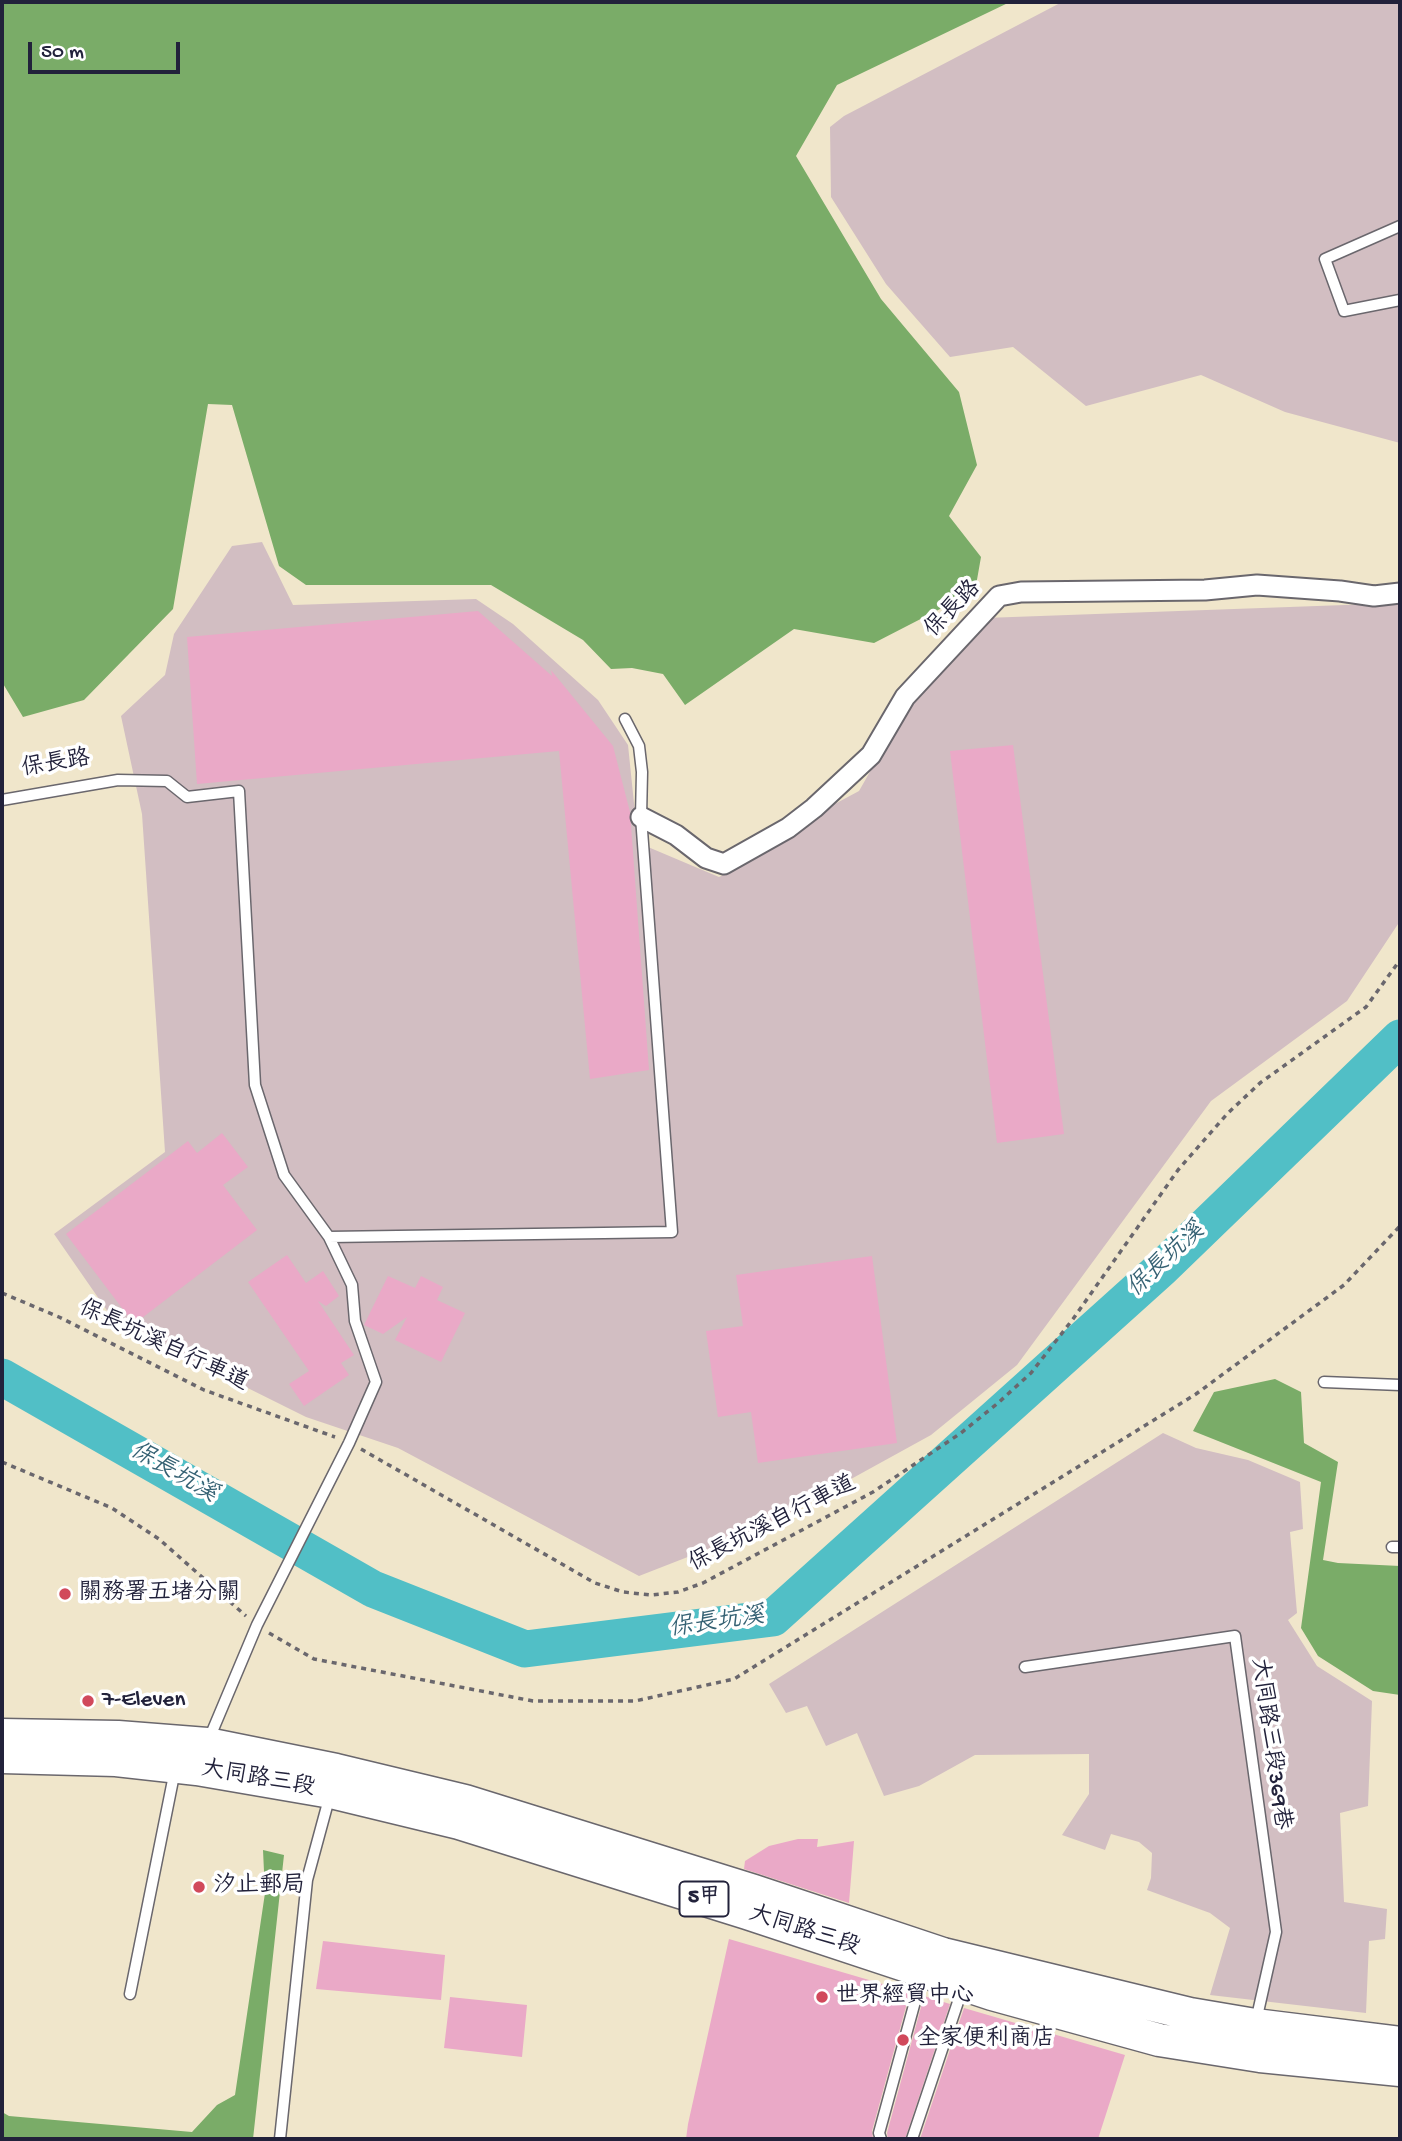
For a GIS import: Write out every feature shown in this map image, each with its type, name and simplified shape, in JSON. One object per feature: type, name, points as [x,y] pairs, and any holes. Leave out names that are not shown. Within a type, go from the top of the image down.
[{"type":"main road","name":"大同路三段","points":[[2,1735],[118,1737],[193,1760],[465,1801],[741,1887],[943,1954],[1190,2014],[1255,2025],[1400,2042]]},
{"type":"main road","name":"大同路三段","points":[[2,1757],[193,1760]]},
{"type":"main road","name":"大同路三段","points":[[333,1781],[963,1985],[1159,2040],[1260,2056],[1400,2070]]},
{"type":"street","name":"保長路","points":[[641,817],[676,835],[706,858],[724,864],[776,835],[814,808],[871,755],[905,697],[999,596],[1021,592],[1205,590],[1256,585],[1374,596],[1400,593]]},
{"type":"lane","points":[[1400,226],[1325,259],[1344,311],[1400,300]]},
{"type":"lane","points":[[130,1994],[193,1760],[257,1625],[349,1443],[376,1382],[355,1321],[352,1285],[329,1237],[672,1232],[641,817],[642,772],[639,746],[625,719]]},
{"type":"lane","name":"保長路","points":[[2,800],[118,780],[167,781],[187,797],[239,791],[255,1085],[284,1175],[329,1237]]},
{"type":"lane","points":[[1324,1382],[1400,1385]]},
{"type":"lane","name":"大同路三段369巷","points":[[1025,1667],[1235,1636],[1276,1932],[1255,2025]]},
{"type":"lane","points":[[280,2139],[307,1880],[333,1781]]},
{"type":"lane","points":[[881,2139],[879,2133],[923,1972]]},
{"type":"lane","points":[[912,2139],[963,1985]]},
{"type":"path","name":"保長坑溪自行車道","points":[[2,1293],[59,1317],[205,1391],[349,1443],[595,1583],[623,1592],[651,1595],[678,1592],[703,1583],[873,1492],[961,1433],[998,1404],[1031,1373],[1073,1319],[1178,1170],[1227,1114],[1260,1083],[1366,1007],[1400,960]]},
{"type":"path","points":[[2,1462],[112,1508],[159,1539],[257,1625],[314,1659],[533,1701],[635,1701],[734,1679],[1196,1394],[1344,1285],[1400,1226]]},
{"type":"shaded area","points":[[1062,2],[1400,2],[1400,443],[1285,412],[1201,375],[1086,406],[1013,347],[950,357],[886,284],[831,197],[830,127],[844,116]]},
{"type":"shaded area","points":[[262,542],[293,605],[476,599],[513,624],[598,700],[628,745],[635,813],[648,847],[719,877],[755,859],[818,813],[859,791],[907,707],[985,618],[1400,603],[1400,921],[1347,1001],[1211,1101],[1017,1365],[931,1435],[762,1528],[639,1576],[398,1448],[306,1417],[115,1322],[54,1234],[165,1152],[142,814],[121,716],[165,675],[174,634],[232,546]]},
{"type":"shaded area","points":[[1163,1433],[1196,1448],[1248,1460],[1300,1482],[1303,1529],[1290,1532],[1297,1613],[1288,1620],[1317,1666],[1372,1701],[1368,1806],[1340,1813],[1344,1902],[1387,1909],[1385,1939],[1369,1941],[1366,2013],[1210,1995],[1230,1928],[1210,1913],[1147,1890],[1151,1878],[1152,1853],[1139,1842],[1111,1834],[1105,1850],[1062,1835],[1089,1794],[1089,1754],[975,1755],[919,1786],[884,1796],[857,1733],[826,1746],[807,1706],[786,1713],[769,1684]]},
{"type":"green space","points":[[2,2],[1010,2],[837,85],[796,156],[881,299],[959,392],[977,465],[949,516],[981,557],[975,591],[874,643],[794,629],[685,705],[663,674],[632,668],[611,669],[583,640],[491,585],[306,585],[279,566],[232,405],[208,404],[173,609],[84,700],[23,717],[2,682]]},
{"type":"green space","points":[[1275,1379],[1301,1392],[1304,1443],[1338,1462],[1323,1560],[1400,1566],[1400,1695],[1373,1691],[1318,1656],[1301,1628],[1321,1482],[1193,1431],[1214,1392]]},
{"type":"green space","points":[[263,1850],[284,1855],[253,2139],[2,2139],[2,2112],[9,2116],[192,2132],[217,2105],[235,2095],[265,1893]]},
{"type":"building","points":[[478,611],[552,676],[551,670],[613,746],[630,812],[649,1070],[590,1079],[559,751],[197,784],[187,637]]},
{"type":"building","points":[[1013,745],[1064,1134],[997,1143],[950,751]]},
{"type":"building","points":[[222,1133],[248,1167],[223,1185],[257,1230],[134,1324],[66,1234],[188,1141],[197,1153]]},
{"type":"building","points":[[287,1255],[306,1283],[323,1271],[339,1296],[326,1306],[318,1301],[354,1355],[341,1363],[349,1375],[304,1406],[289,1384],[309,1371],[248,1282]]},
{"type":"building","points":[[872,1256],[897,1443],[758,1463],[751,1412],[718,1417],[706,1331],[743,1326],[736,1275]]},
{"type":"building","points":[[388,1276],[415,1288],[421,1276],[443,1287],[437,1300],[465,1313],[441,1362],[395,1340],[407,1317],[383,1334],[364,1325]]},
{"type":"building","points":[[798,1839],[818,1839],[817,1847],[854,1841],[849,1903],[744,1869],[745,1861],[769,1846]]},
{"type":"building","points":[[729,1939],[910,1992],[872,2131],[873,2139],[686,2139]]},
{"type":"building","points":[[323,1941],[445,1955],[441,2000],[316,1989]]},
{"type":"building","points":[[924,1996],[950,2004],[905,2139],[888,2139],[887,2133]]},
{"type":"building","points":[[450,1997],[527,2005],[522,2057],[444,2048]]},
{"type":"building","points":[[964,2008],[1125,2055],[1098,2139],[920,2139]]},
{"type":"waterway","name":"保長坑溪","points":[[2,1377],[373,1589],[525,1649],[773,1618],[1162,1268],[1400,1038]]},
{"type":"place","name":"關務署五堵分關","points":[[65,1594]]},
{"type":"place","name":"7-Eleven","points":[[88,1701]]},
{"type":"place","name":"汐止郵局","points":[[199,1887]]},
{"type":"place","name":"世界經貿中心","points":[[822,1997]]},
{"type":"place","name":"全家便利商店","points":[[903,2040]]}]
